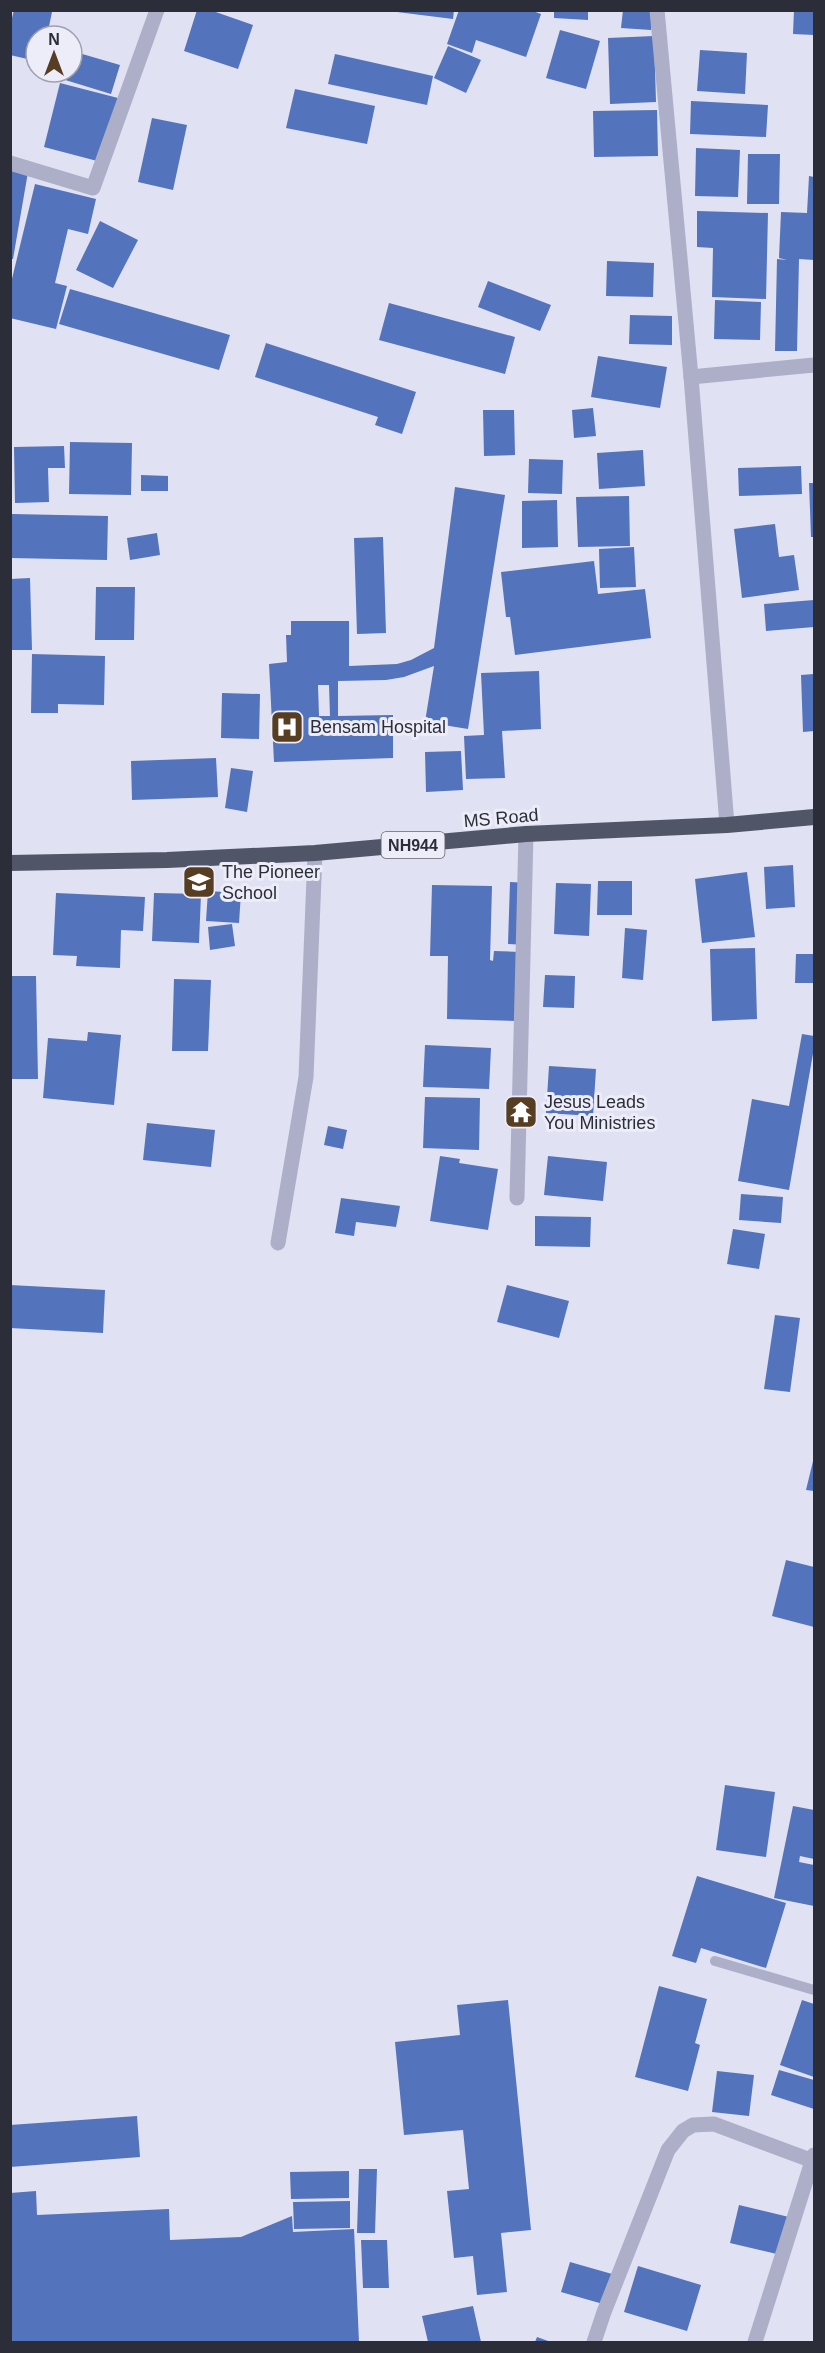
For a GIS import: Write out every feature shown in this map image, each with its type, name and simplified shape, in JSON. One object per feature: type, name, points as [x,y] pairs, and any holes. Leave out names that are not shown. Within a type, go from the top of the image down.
[{"type":"highway","name":"MS Road","points":[[10,863],[167,860],[315,853],[526,834],[727,825],[814,817]]},
{"type":"street","points":[[10,163],[93,188],[157,10]]},
{"type":"street","points":[[657,10],[691,377],[727,825]]},
{"type":"street","points":[[691,377],[814,365]]},
{"type":"street","points":[[517,1198],[526,834]]},
{"type":"street","points":[[278,1243],[306,1077],[315,853]]},
{"type":"street","points":[[594,2343],[604,2312],[669,2150],[683,2131],[693,2125],[714,2124],[814,2158],[755,2343]]},
{"type":"lane","points":[[715,1961],[814,1990]]},
{"type":"building","points":[[14,10],[52,12],[50,24],[24,24],[24,58],[10,55],[10,26]]},
{"type":"building","points":[[197,10],[210,10],[253,25],[238,69],[184,51]]},
{"type":"building","points":[[381,10],[454,10],[453,19]]},
{"type":"building","points":[[459,10],[530,10],[541,14],[526,57],[476,40],[472,53],[447,44]]},
{"type":"building","points":[[554,10],[588,10],[588,20],[554,18]]},
{"type":"building","points":[[623,10],[652,10],[651,30],[621,28]]},
{"type":"building","points":[[794,10],[814,10],[814,35],[793,34]]},
{"type":"building","points":[[560,30],[600,41],[586,89],[546,78]]},
{"type":"building","points":[[654,36],[656,102],[610,104],[608,38]]},
{"type":"building","points":[[448,46],[481,60],[466,93],[434,78]]},
{"type":"building","points":[[700,50],[747,53],[745,94],[697,91]]},
{"type":"building","points":[[84,54],[120,65],[111,94],[78,84],[84,84]]},
{"type":"building","points":[[335,54],[433,76],[427,105],[328,84]]},
{"type":"building","points":[[60,84],[118,98],[101,162],[44,147]]},
{"type":"building","points":[[295,89],[375,106],[367,144],[286,128]]},
{"type":"building","points":[[691,101],[768,105],[766,137],[690,134]]},
{"type":"building","points":[[657,110],[658,156],[594,157],[593,111]]},
{"type":"building","points":[[152,118],[187,125],[173,190],[138,182]]},
{"type":"building","points":[[696,148],[740,150],[738,197],[695,196]]},
{"type":"building","points":[[748,154],[780,154],[779,204],[747,204]]},
{"type":"building","points":[[10,169],[28,172],[13,259],[10,259]]},
{"type":"building","points":[[809,176],[814,177],[814,260],[799,259],[797,351],[775,351],[777,259],[787,260],[779,258],[781,212],[807,213]]},
{"type":"building","points":[[35,184],[96,199],[88,234],[68,229],[55,283],[67,286],[56,329],[10,318],[10,287]]},
{"type":"building","points":[[697,211],[768,213],[766,299],[712,297],[713,248],[697,247]]},
{"type":"building","points":[[100,221],[138,240],[113,288],[76,270]]},
{"type":"building","points":[[607,261],[654,263],[653,297],[606,296]]},
{"type":"building","points":[[488,281],[551,305],[540,331],[478,307]]},
{"type":"building","points":[[70,289],[230,335],[219,370],[59,324]]},
{"type":"building","points":[[715,300],[761,302],[760,340],[714,339]]},
{"type":"building","points":[[389,303],[515,337],[505,374],[379,340]]},
{"type":"building","points":[[630,315],[672,316],[672,345],[629,344]]},
{"type":"building","points":[[266,343],[416,392],[402,434],[375,425],[378,417],[255,377]]},
{"type":"building","points":[[598,356],[667,367],[660,408],[591,397]]},
{"type":"building","points":[[593,408],[596,436],[574,438],[572,410]]},
{"type":"building","points":[[483,410],[514,410],[515,455],[484,456]]},
{"type":"building","points":[[70,442],[132,443],[131,495],[69,494]]},
{"type":"building","points":[[64,446],[65,468],[48,468],[49,502],[15,503],[14,447]]},
{"type":"building","points":[[643,450],[645,486],[599,489],[597,453]]},
{"type":"building","points":[[529,459],[563,460],[562,494],[528,493]]},
{"type":"building","points":[[801,466],[802,494],[739,496],[738,468]]},
{"type":"building","points":[[141,475],[168,476],[168,491],[141,491]]},
{"type":"building","points":[[809,483],[814,483],[814,537],[811,537]]},
{"type":"building","points":[[455,487],[505,495],[468,729],[425,722],[434,666],[404,677],[386,680],[338,681],[338,716],[393,715],[393,758],[274,762],[269,664],[287,662],[286,635],[291,635],[291,621],[349,621],[349,666],[397,664],[411,660],[434,648]],"holes":[[[318,685],[329,685],[330,716],[319,716]]]},
{"type":"building","points":[[629,496],[630,546],[578,547],[576,497]]},
{"type":"building","points":[[557,500],[558,547],[522,548],[522,501]]},
{"type":"building","points":[[12,514],[108,516],[107,560],[11,558]]},
{"type":"building","points":[[775,524],[779,557],[794,555],[799,590],[742,598],[734,529]]},
{"type":"building","points":[[157,533],[160,555],[130,560],[127,538]]},
{"type":"building","points":[[383,537],[386,633],[357,634],[354,538]]},
{"type":"building","points":[[634,547],[636,587],[600,588],[599,549]]},
{"type":"building","points":[[594,561],[598,594],[645,589],[651,638],[515,655],[510,617],[506,617],[501,572]]},
{"type":"building","points":[[30,578],[32,650],[10,650],[10,579]]},
{"type":"building","points":[[96,587],[135,587],[134,640],[95,640]]},
{"type":"building","points":[[814,600],[814,627],[766,631],[764,604]]},
{"type":"building","points":[[32,654],[105,656],[104,705],[58,704],[58,713],[31,713]]},
{"type":"building","points":[[539,671],[541,729],[502,731],[505,778],[466,779],[464,736],[484,735],[481,673]]},
{"type":"building","points":[[814,674],[814,731],[803,732],[801,675]]},
{"type":"building","points":[[222,693],[260,694],[259,739],[221,738]]},
{"type":"building","points":[[461,751],[463,790],[426,792],[425,752]]},
{"type":"building","points":[[216,758],[218,797],[132,800],[131,761]]},
{"type":"building","points":[[231,768],[253,771],[247,812],[225,808]]},
{"type":"building","points":[[793,865],[795,907],[766,909],[764,867]]},
{"type":"building","points":[[747,872],[755,937],[702,943],[695,879]]},
{"type":"building","points":[[598,881],[632,881],[632,915],[597,915]]},
{"type":"building","points":[[510,882],[531,883],[528,945],[508,944]]},
{"type":"building","points":[[556,883],[591,884],[589,936],[554,934]]},
{"type":"building","points":[[432,885],[492,886],[490,960],[493,961],[494,951],[520,952],[517,1021],[447,1019],[448,956],[430,956]]},
{"type":"building","points":[[208,891],[241,893],[239,923],[206,921]]},
{"type":"building","points":[[56,893],[145,897],[143,931],[121,930],[120,968],[76,966],[77,956],[53,955]]},
{"type":"building","points":[[154,893],[201,894],[199,943],[152,941]]},
{"type":"building","points":[[232,924],[235,946],[210,950],[208,927]]},
{"type":"building","points":[[625,928],[647,930],[643,980],[622,978]]},
{"type":"building","points":[[755,948],[757,1019],[712,1021],[710,949]]},
{"type":"building","points":[[796,954],[814,954],[814,983],[795,983]]},
{"type":"building","points":[[545,975],[575,976],[574,1008],[543,1007]]},
{"type":"building","points":[[10,976],[36,976],[38,1079],[10,1079]]},
{"type":"building","points":[[174,979],[211,980],[208,1051],[172,1051]]},
{"type":"building","points":[[88,1032],[121,1035],[114,1105],[43,1098],[48,1038],[87,1041]]},
{"type":"building","points":[[802,1034],[814,1036],[814,1048],[789,1190],[738,1181],[752,1099],[789,1106]]},
{"type":"building","points":[[425,1045],[491,1048],[489,1089],[423,1087]]},
{"type":"building","points":[[549,1066],[596,1069],[593,1116],[546,1113]]},
{"type":"building","points":[[425,1097],[480,1098],[479,1150],[423,1148]]},
{"type":"building","points":[[147,1123],[215,1130],[211,1167],[143,1160]]},
{"type":"building","points":[[328,1126],[347,1130],[343,1149],[324,1145]]},
{"type":"building","points":[[440,1156],[460,1159],[459,1163],[498,1169],[488,1230],[430,1221]]},
{"type":"building","points":[[548,1156],[607,1162],[603,1201],[544,1195]]},
{"type":"building","points":[[741,1194],[783,1197],[781,1223],[739,1220]]},
{"type":"building","points":[[341,1198],[400,1206],[396,1227],[356,1222],[354,1236],[335,1233]]},
{"type":"building","points":[[535,1216],[591,1217],[590,1247],[535,1246]]},
{"type":"building","points":[[733,1229],[765,1234],[759,1269],[727,1264]]},
{"type":"building","points":[[10,1285],[105,1290],[103,1333],[10,1328]]},
{"type":"building","points":[[507,1285],[569,1301],[559,1338],[497,1322]]},
{"type":"building","points":[[775,1315],[800,1318],[790,1392],[764,1389]]},
{"type":"building","points":[[814,1457],[814,1491],[806,1490]]},
{"type":"building","points":[[786,1560],[814,1567],[814,1627],[772,1616]]},
{"type":"building","points":[[725,1785],[775,1792],[766,1857],[716,1850]]},
{"type":"building","points":[[793,1806],[814,1810],[814,1859],[800,1856],[799,1862],[814,1865],[814,1906],[774,1898]]},
{"type":"building","points":[[697,1876],[786,1903],[766,1968],[701,1948],[696,1963],[672,1956]]},
{"type":"building","points":[[659,1986],[707,1999],[695,2043],[700,2045],[688,2091],[635,2077]]},
{"type":"building","points":[[508,2000],[531,2230],[501,2233],[507,2292],[477,2295],[473,2256],[454,2258],[447,2191],[469,2189],[463,2130],[404,2135],[395,2042],[460,2035],[457,2005]]},
{"type":"building","points":[[802,2000],[814,2004],[814,2077],[780,2065]]},
{"type":"building","points":[[779,2070],[814,2080],[814,2109],[771,2095]]},
{"type":"building","points":[[717,2071],[754,2075],[749,2116],[712,2112]]},
{"type":"building","points":[[137,2116],[140,2157],[10,2167],[10,2125]]},
{"type":"building","points":[[359,2169],[377,2169],[375,2233],[357,2233]]},
{"type":"building","points":[[349,2171],[349,2198],[291,2199],[290,2172]]},
{"type":"building","points":[[36,2191],[37,2215],[169,2209],[170,2240],[241,2237],[292,2216],[293,2232],[354,2229],[359,2342],[10,2342],[10,2193]]},
{"type":"building","points":[[350,2201],[350,2228],[294,2229],[293,2202]]},
{"type":"building","points":[[739,2205],[789,2217],[781,2255],[730,2243]]},
{"type":"building","points":[[361,2240],[387,2240],[389,2288],[363,2288]]},
{"type":"building","points":[[570,2262],[619,2276],[610,2306],[561,2292]]},
{"type":"building","points":[[638,2266],[701,2285],[687,2331],[624,2312]]},
{"type":"building","points":[[473,2306],[481,2342],[428,2342],[422,2316]]},
{"type":"building","points":[[537,2337],[551,2342],[535,2342]]},
{"type":"place","name":"Bensam Hospital","points":[[287,727]]},
{"type":"place","name":"The Pioneer School","points":[[199,882]]},
{"type":"place","name":"Jesus Leads You Ministries","points":[[521,1112]]}]
